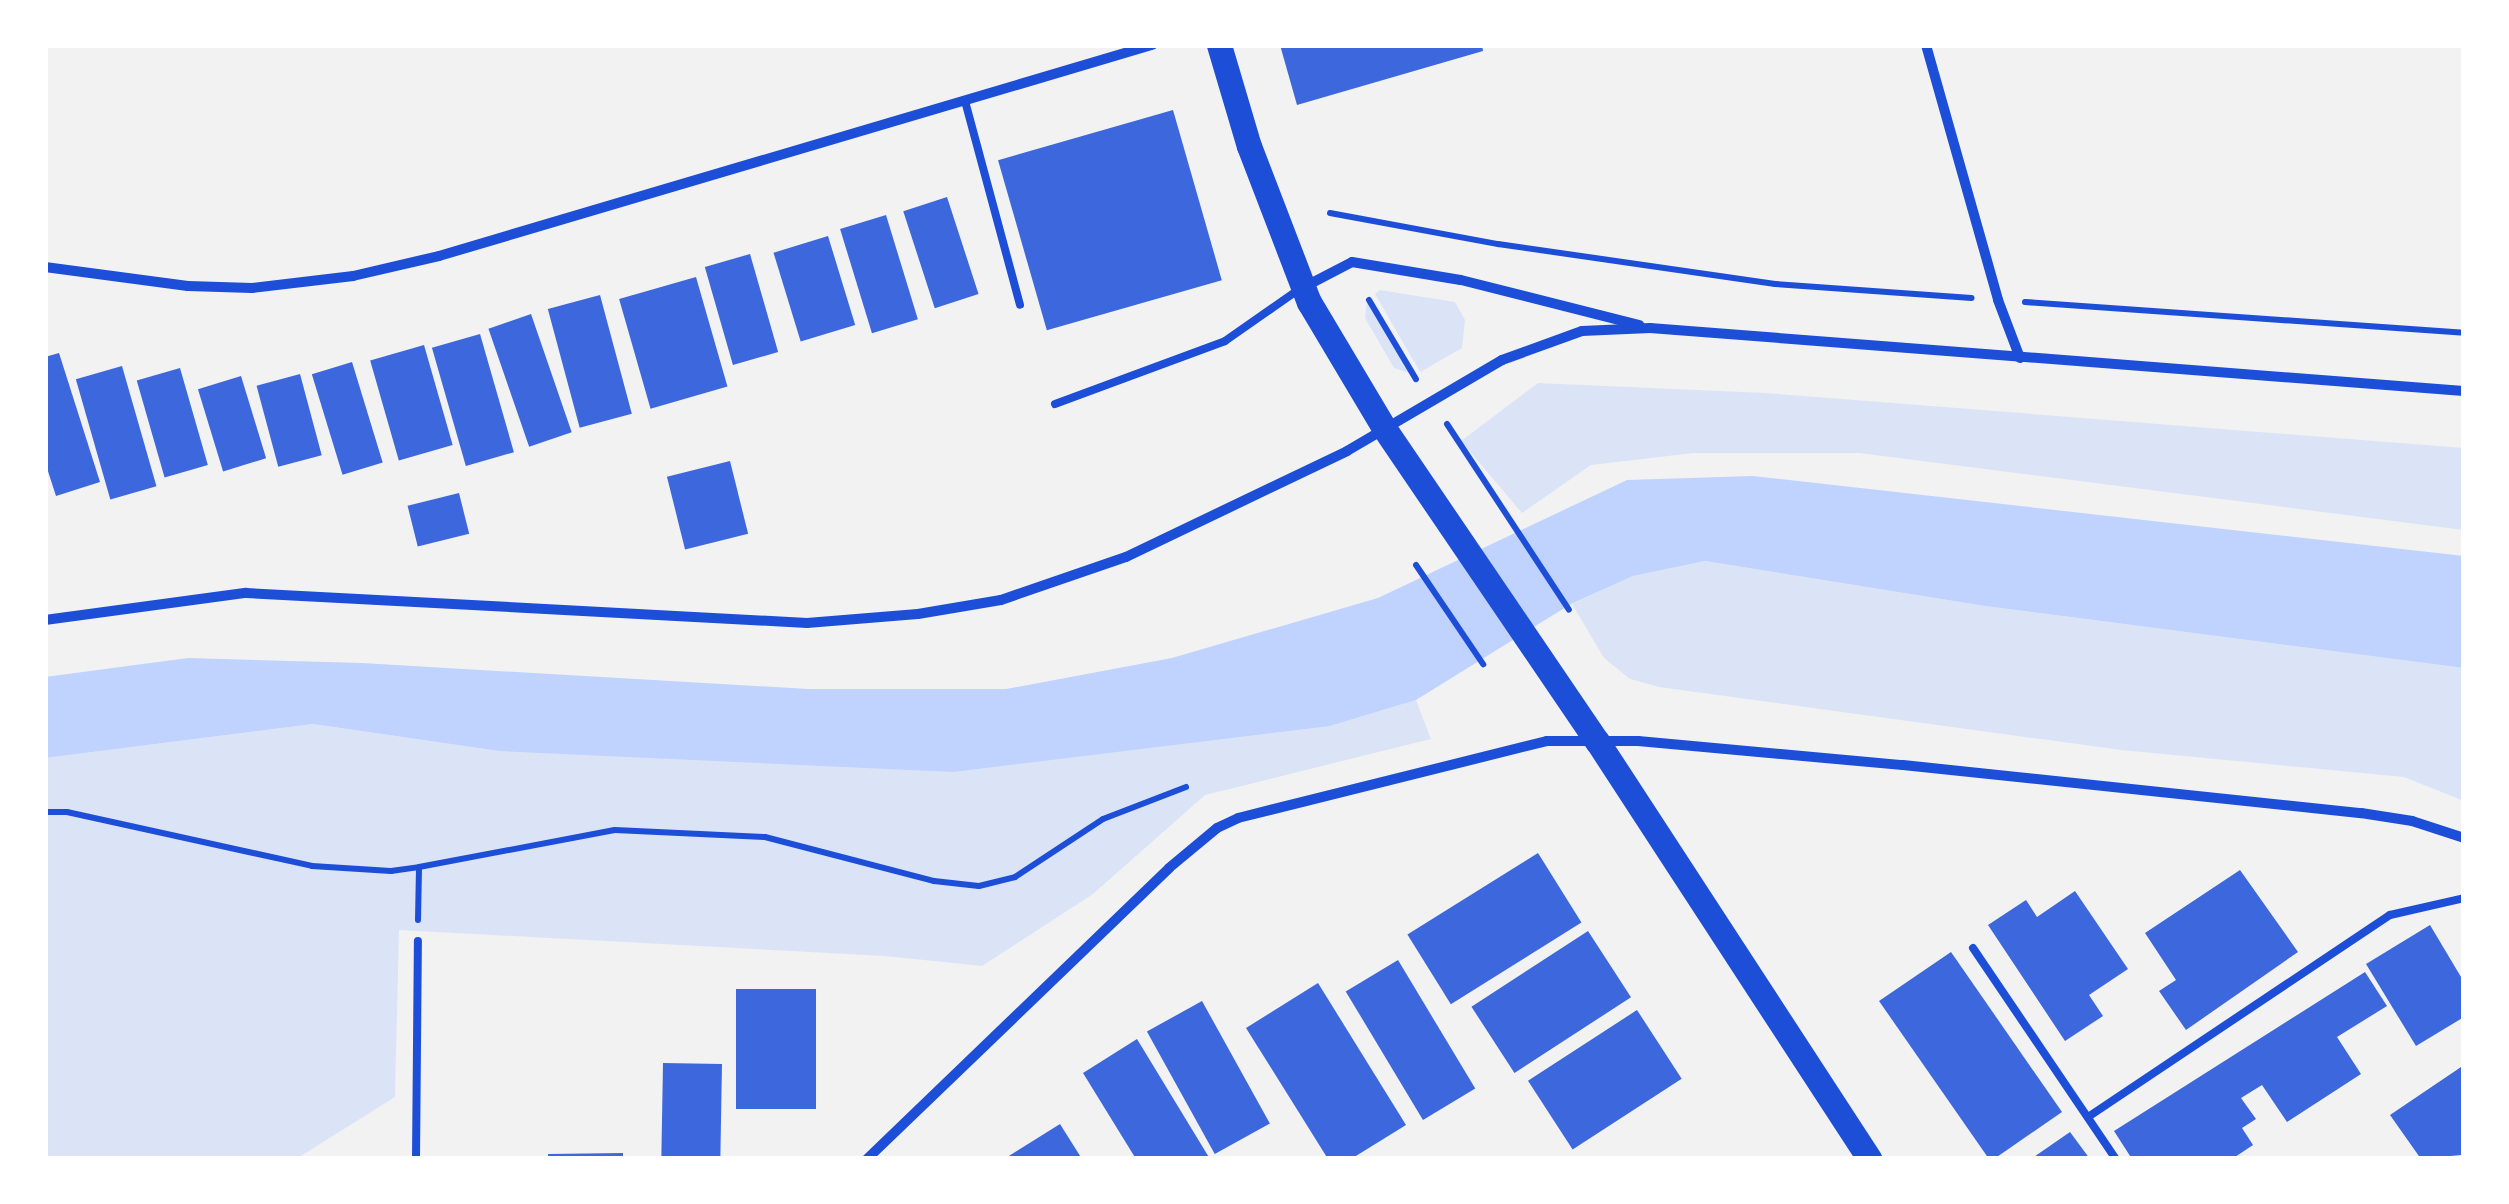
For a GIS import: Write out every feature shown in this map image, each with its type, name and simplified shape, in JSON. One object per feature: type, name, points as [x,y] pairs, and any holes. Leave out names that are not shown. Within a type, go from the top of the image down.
[{"type":"main road","points":[[1219,45],[1249,146],[1301,288],[1384,428],[1598,741],[1870,1159]]},
{"type":"street","points":[[45,267],[188,286],[252,288],[353,276],[440,256],[1152,45]]},
{"type":"street","points":[[1926,45],[1998,300],[2020,358]]},
{"type":"street","points":[[1301,288],[1352,262],[1461,280],[1650,328]]},
{"type":"street","points":[[45,620],[246,593],[807,623],[918,614],[1001,600],[1126,557],[1384,428],[1502,360],[1582,331],[1650,328],[2464,391]]},
{"type":"street","points":[[867,1159],[1170,868],[1217,828],[1238,818],[1531,744],[1598,741],[1756,749],[2341,811],[2412,821],[2463,837]]},
{"type":"lane","points":[[965,101],[1020,305]]},
{"type":"lane","points":[[1055,404],[1224,342],[1301,288]]},
{"type":"lane","points":[[2088,1118],[2390,915],[2464,898]]},
{"type":"lane","points":[[416,1159],[418,942]]},
{"type":"lane","points":[[1973,948],[2116,1159]]},
{"type":"path","points":[[1330,213],[1498,244],[1774,284],[2464,333]]},
{"type":"path","points":[[1369,300],[1416,379]]},
{"type":"path","points":[[1447,424],[1569,610]]},
{"type":"path","points":[[1416,564],[1483,664]]},
{"type":"path","points":[[45,812],[84,816],[312,866],[390,871],[616,830],[765,837],[934,881],[979,886],[1015,878],[1103,819],[1186,787]]},
{"type":"path","points":[[418,942],[419,867]]},
{"type":"shaded area","points":[[1380,290],[1455,302],[1465,320],[1462,348],[1420,372],[1375,294]]},
{"type":"shaded area","points":[[1367,301],[1412,374],[1394,368],[1365,318]]},
{"type":"shaded area","points":[[1538,383],[1766,393],[2464,448],[2464,530],[1859,453],[1694,453],[1591,465],[1522,513],[1461,441]]},
{"type":"shaded area","points":[[1705,561],[1985,606],[2464,668],[2464,801],[2404,777],[2121,750],[1659,687],[1630,679],[1604,658],[1572,604],[1633,576]]},
{"type":"shaded area","points":[[1416,700],[1431,739],[1205,795],[1093,894],[982,966],[885,956],[399,930],[395,1097],[296,1159],[45,1159],[45,758],[313,724],[499,751],[1330,726]]},
{"type":"water","points":[[1753,476],[2464,556],[2464,668],[1985,606],[1705,561],[1633,576],[1571,604],[1416,700],[1330,726],[953,772],[499,751],[313,724],[45,758],[45,677],[188,658],[362,663],[808,689],[1006,689],[1172,658],[1378,598],[1627,480]]},
{"type":"building","points":[[1280,45],[1482,45],[1483,51],[1297,105]]},
{"type":"building","points":[[1173,110],[1222,280],[1047,330],[998,160]]},
{"type":"building","points":[[947,197],[979,294],[935,308],[903,211]]},
{"type":"building","points":[[886,215],[918,319],[872,333],[840,229]]},
{"type":"building","points":[[828,236],[855,325],[801,342],[773,253]]},
{"type":"building","points":[[750,254],[778,352],[733,365],[705,267]]},
{"type":"building","points":[[696,277],[727,387],[651,409],[619,299]]},
{"type":"building","points":[[600,295],[632,414],[580,428],[548,309]]},
{"type":"building","points":[[531,314],[572,432],[529,447],[488,329]]},
{"type":"building","points":[[480,334],[514,452],[466,466],[432,348]]},
{"type":"building","points":[[424,345],[453,445],[399,460],[370,360]]},
{"type":"building","points":[[59,353],[100,482],[56,496],[45,462],[45,357]]},
{"type":"building","points":[[352,362],[383,462],[343,475],[312,374]]},
{"type":"building","points":[[122,366],[156,486],[110,499],[76,379]]},
{"type":"building","points":[[180,368],[208,465],[165,477],[137,380]]},
{"type":"building","points":[[300,374],[322,455],[278,467],[257,386]]},
{"type":"building","points":[[241,376],[266,458],[223,471],[198,389]]},
{"type":"building","points":[[730,461],[748,534],[685,549],[667,477]]},
{"type":"building","points":[[459,493],[469,534],[418,547],[408,506]]},
{"type":"building","points":[[1538,853],[1581,923],[1451,1004],[1407,935]]},
{"type":"building","points":[[2240,870],[2298,952],[2186,1030],[2159,991],[2176,980],[2145,933]]},
{"type":"building","points":[[2075,891],[2128,969],[2089,995],[2103,1016],[2065,1041],[1988,925],[2026,900],[2037,917]]},
{"type":"building","points":[[2430,925],[2464,982],[2464,1017],[2416,1046],[2366,964]]},
{"type":"building","points":[[1588,931],[1631,997],[1514,1073],[1471,1007]]},
{"type":"building","points":[[1951,952],[2062,1112],[1994,1159],[1989,1159],[1879,1001]]},
{"type":"building","points":[[1398,960],[1475,1089],[1423,1120],[1346,991]]},
{"type":"building","points":[[2365,972],[2387,1006],[2337,1037],[2361,1074],[2287,1122],[2262,1085],[2241,1098],[2256,1119],[2242,1128],[2253,1145],[2232,1159],[2132,1159],[2114,1131]]},
{"type":"building","points":[[1318,983],[1406,1125],[1351,1159],[1328,1159],[1246,1028]]},
{"type":"building","points":[[736,989],[816,989],[816,1109],[736,1109]]},
{"type":"building","points":[[1202,1001],[1270,1123],[1215,1154],[1147,1032]]},
{"type":"building","points":[[1637,1010],[1682,1079],[1573,1150],[1528,1081]]},
{"type":"building","points":[[1137,1039],[1210,1159],[1136,1159],[1083,1073]]},
{"type":"building","points":[[663,1063],[722,1064],[720,1159],[661,1159]]},
{"type":"building","points":[[2464,1065],[2464,1159],[2461,1155],[2421,1159],[2390,1115]]},
{"type":"building","points":[[1060,1124],[1082,1159],[1004,1159]]},
{"type":"building","points":[[2070,1132],[2090,1159],[2031,1159]]},
{"type":"building","points":[[623,1153],[623,1159],[548,1159],[548,1154]]}]
